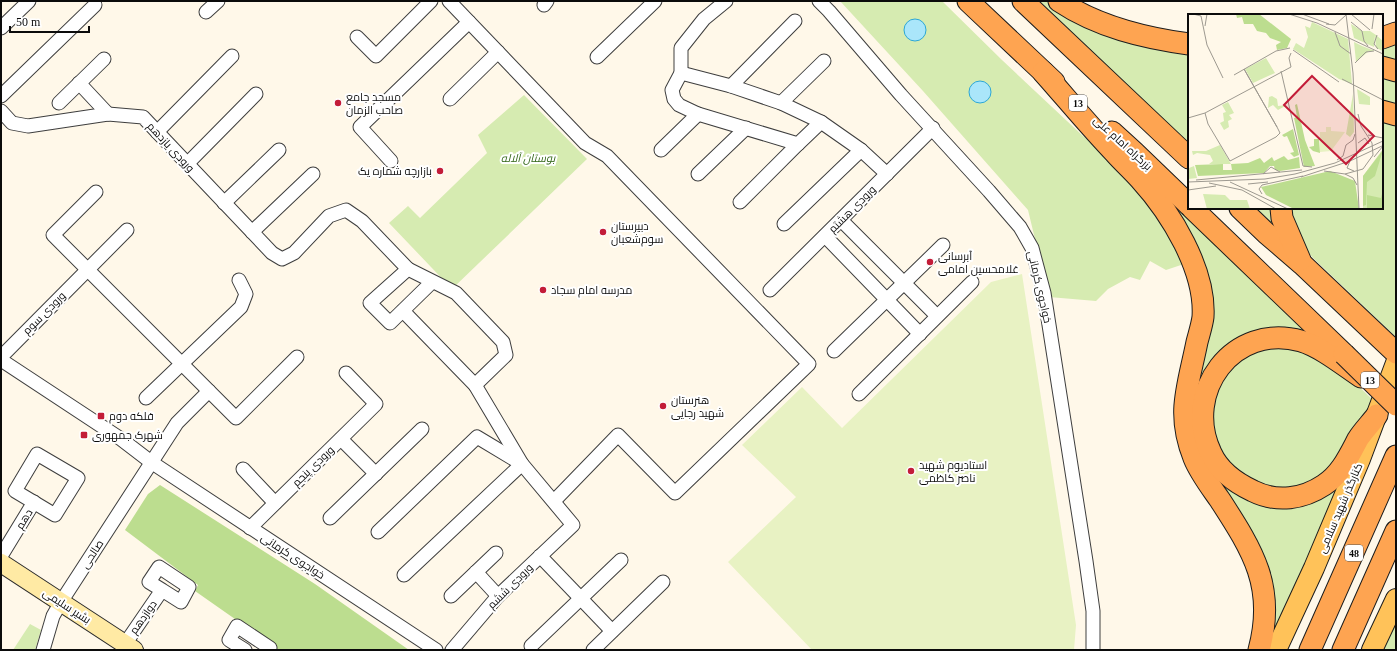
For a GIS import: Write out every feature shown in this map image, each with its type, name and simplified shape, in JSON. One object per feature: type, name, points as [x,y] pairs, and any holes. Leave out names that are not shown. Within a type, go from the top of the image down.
[{"type":"highway","name":"بزرگراه امام علی","points":[[968,1],[1043,72],[1135,153],[1188,204]]},
{"type":"highway","points":[[1023,1],[1188,157]]},
{"type":"highway","points":[[1060,1],[1089,18],[1134,34],[1188,44]]},
{"type":"highway","points":[[1383,38],[1396,33]]},
{"type":"highway","points":[[1383,67],[1396,71]]},
{"type":"highway","points":[[1043,72],[1156,198],[1179,234],[1198,275],[1202,294],[1203,317],[1188,382],[1185,403],[1185,428],[1195,459],[1244,540],[1260,573],[1265,603],[1262,639],[1259,650]]},
{"type":"highway","points":[[1383,111],[1396,115]]},
{"type":"highway","name":"13","points":[[1193,209],[1396,405]]},
{"type":"highway","points":[[1241,209],[1302,264],[1396,353]]},
{"type":"highway","points":[[1281,209],[1282,218],[1302,264]]},
{"type":"highway","points":[[1377,387],[1323,352],[1302,342],[1288,338],[1265,338],[1242,347],[1222,364],[1216,372],[1207,391],[1202,411],[1204,431],[1211,453],[1227,475],[1239,484],[1259,494],[1270,498],[1283,499],[1312,492],[1334,478],[1348,460],[1359,438],[1377,415]]},
{"type":"highway","name":"48","points":[[1310,650],[1396,456]]},
{"type":"highway","points":[[1343,650],[1396,531]]},
{"type":"main road","name":"کنارگذر شهید سلامی","points":[[1276,650],[1317,560],[1360,459],[1396,363]]},
{"type":"main road","name":"بشیر سلیمی","points":[[1,563],[129,647]]},
{"type":"main road","points":[[1372,650],[1396,599]]},
{"type":"street","points":[[1,28],[29,1]]},
{"type":"street","points":[[206,12],[218,1]]},
{"type":"street","points":[[358,37],[376,56],[431,1]]},
{"type":"street","points":[[403,310],[475,385],[522,464],[554,502],[618,435],[675,493],[809,364],[607,156],[584,143],[449,1]]},
{"type":"street","points":[[597,57],[655,1]]},
{"type":"street","points":[[726,1],[704,20],[681,48],[681,73],[672,90],[674,99],[679,105],[698,114],[798,144]]},
{"type":"street","name":"خواجوی کرمانی","points":[[819,1],[901,95],[989,190],[1020,227],[1032,248],[1044,293],[1087,568],[1093,611],[1093,650]]},
{"type":"street","points":[[1,96],[95,5]]},
{"type":"street","points":[[731,86],[795,21]]},
{"type":"street","points":[[391,160],[360,127],[469,22]]},
{"type":"street","points":[[450,99],[498,52]]},
{"type":"street","points":[[157,132],[232,56]]},
{"type":"street","points":[[58,103],[104,59]]},
{"type":"street","points":[[780,103],[824,61]]},
{"type":"street","points":[[681,73],[731,86],[780,103],[821,122],[861,150],[887,174]]},
{"type":"street","points":[[80,83],[108,114]]},
{"type":"street","points":[[187,164],[256,94]]},
{"type":"street","name":"ورودی یازدهم","points":[[1,111],[12,123],[28,126],[108,114],[143,117],[272,253],[282,259],[294,253],[329,216],[346,210],[362,221],[408,269]]},
{"type":"street","points":[[661,150],[698,114]]},
{"type":"street","points":[[740,202],[821,122]]},
{"type":"street","points":[[698,174],[746,128]]},
{"type":"street","name":"ورودی هشتم","points":[[770,290],[933,128]]},
{"type":"street","points":[[224,203],[279,150]]},
{"type":"street","points":[[784,224],[861,150]]},
{"type":"street","points":[[252,232],[314,174]]},
{"type":"street","points":[[96,192],[52,235],[236,418],[297,356]]},
{"type":"street","points":[[842,220],[937,316]]},
{"type":"street","name":"ورودی سوم","points":[[1,359],[127,230]]},
{"type":"street","points":[[825,236],[920,334]]},
{"type":"street","points":[[834,351],[943,245]]},
{"type":"street","points":[[432,282],[390,323],[370,303],[408,269],[456,293],[503,342],[506,355],[475,385]]},
{"type":"street","points":[[146,398],[241,307],[246,294],[239,280]]},
{"type":"street","points":[[859,394],[972,282]]},
{"type":"street","name":"خواجوی کرمانی","points":[[1,359],[121,439],[151,462],[436,650]]},
{"type":"street","name":"خواجوی کرمانی","points":[[1,368],[118,445],[151,462]]},
{"type":"street","name":"ورودی پنجم","points":[[250,528],[376,404],[346,373]]},
{"type":"street","name":"صالحی","points":[[43,650],[53,616],[61,602],[176,423],[209,391]]},
{"type":"street","points":[[330,518],[422,429]]},
{"type":"street","points":[[378,532],[477,437],[522,464]]},
{"type":"street","points":[[341,439],[376,474]]},
{"type":"street","points":[[37,454],[78,478],[55,515],[34,502],[15,491],[37,454]]},
{"type":"street","points":[[404,575],[522,464]]},
{"type":"street","points":[[243,469],[275,503]]},
{"type":"street","name":"دهم","points":[[1,556],[34,502]]},
{"type":"street","name":"ورودی ششم","points":[[452,650],[498,596],[573,525],[554,502]]},
{"type":"street","points":[[451,596],[496,553]]},
{"type":"street","points":[[540,556],[612,631]]},
{"type":"street","points":[[531,646],[621,560]]},
{"type":"street","points":[[476,572],[498,596]]},
{"type":"street","points":[[593,650],[663,582]]},
{"type":"street","name":"دوازدهم","points":[[129,647],[162,590]]},
{"type":"street","points":[[242,649],[229,640],[237,626],[270,648],[269,650]]},
{"type":"green space","points":[[840,1],[942,1],[1083,136],[1112,158],[1134,180],[1187,263],[1166,270],[1150,261],[1140,280],[1130,277],[1108,289],[1096,301],[1049,297],[1028,210],[923,91]]},
{"type":"green space","points":[[1036,1],[1048,1],[1188,52],[1188,145]]},
{"type":"green space","points":[[1396,43],[1396,64],[1383,59],[1383,48]]},
{"type":"green space","points":[[1383,77],[1396,81],[1396,110],[1383,106]]},
{"type":"green space","name":"بوستان آلاله","points":[[524,95],[587,159],[452,289],[389,223],[408,206],[420,218],[487,153],[478,135]]},
{"type":"green space","points":[[1383,115],[1396,120],[1396,337],[1312,257],[1298,240],[1285,209],[1383,209]]},
{"type":"green space","points":[[1155,188],[1310,332],[1300,337],[1217,363],[1208,456],[1295,502],[1362,441],[1267,650],[1271,618],[1209,472],[1192,410],[1209,317]]},
{"type":"green space","points":[[1254,209],[1277,209],[1285,240]]},
{"type":"green space","name":"استادیوم شهید ناصر کاظمی","points":[[1022,274],[1076,625],[1074,650],[812,650],[728,562],[796,497],[742,445],[802,387],[842,428],[991,282]]},
{"type":"green space","points":[[1293,343],[1353,381],[1372,399],[1365,416],[1321,483],[1272,494],[1222,464],[1207,407],[1237,355]]},
{"type":"green space","points":[[160,485],[315,584],[409,650],[279,650],[195,591],[198,585],[125,530],[148,494]]},
{"type":"green space","points":[[1396,609],[1396,650],[1377,650]]},
{"type":"green space","points":[[30,624],[41,630],[35,650],[13,650]]},
{"type":"water","points":[[915,19],[923,22],[926,30],[923,38],[915,41],[907,38],[904,30],[907,22]]},
{"type":"water","points":[[980,81],[988,84],[991,92],[988,100],[980,103],[972,100],[969,92],[972,84]]},
{"type":"place","name":"مسجد جامع صاحب الزمان","points":[[338,103]]},
{"type":"place","name":"بازارچه شماره یک","points":[[440,171]]},
{"type":"place","name":"دبیرستان سوم‌شعبان","points":[[603,232]]},
{"type":"place","name":"آبرسانی غلامحسین امامی","points":[[930,262]]},
{"type":"place","name":"مدرسه امام سجاد","points":[[543,290]]},
{"type":"place","name":"هنرستان شهید رجایی","points":[[663,406]]},
{"type":"place","name":"فلکه دوم","points":[[101,416]]},
{"type":"place","name":"شهرک جمهوری","points":[[84,435]]},
{"type":"place","name":"استادیوم شهید ناصر کاظمی","points":[[911,471]]}]
